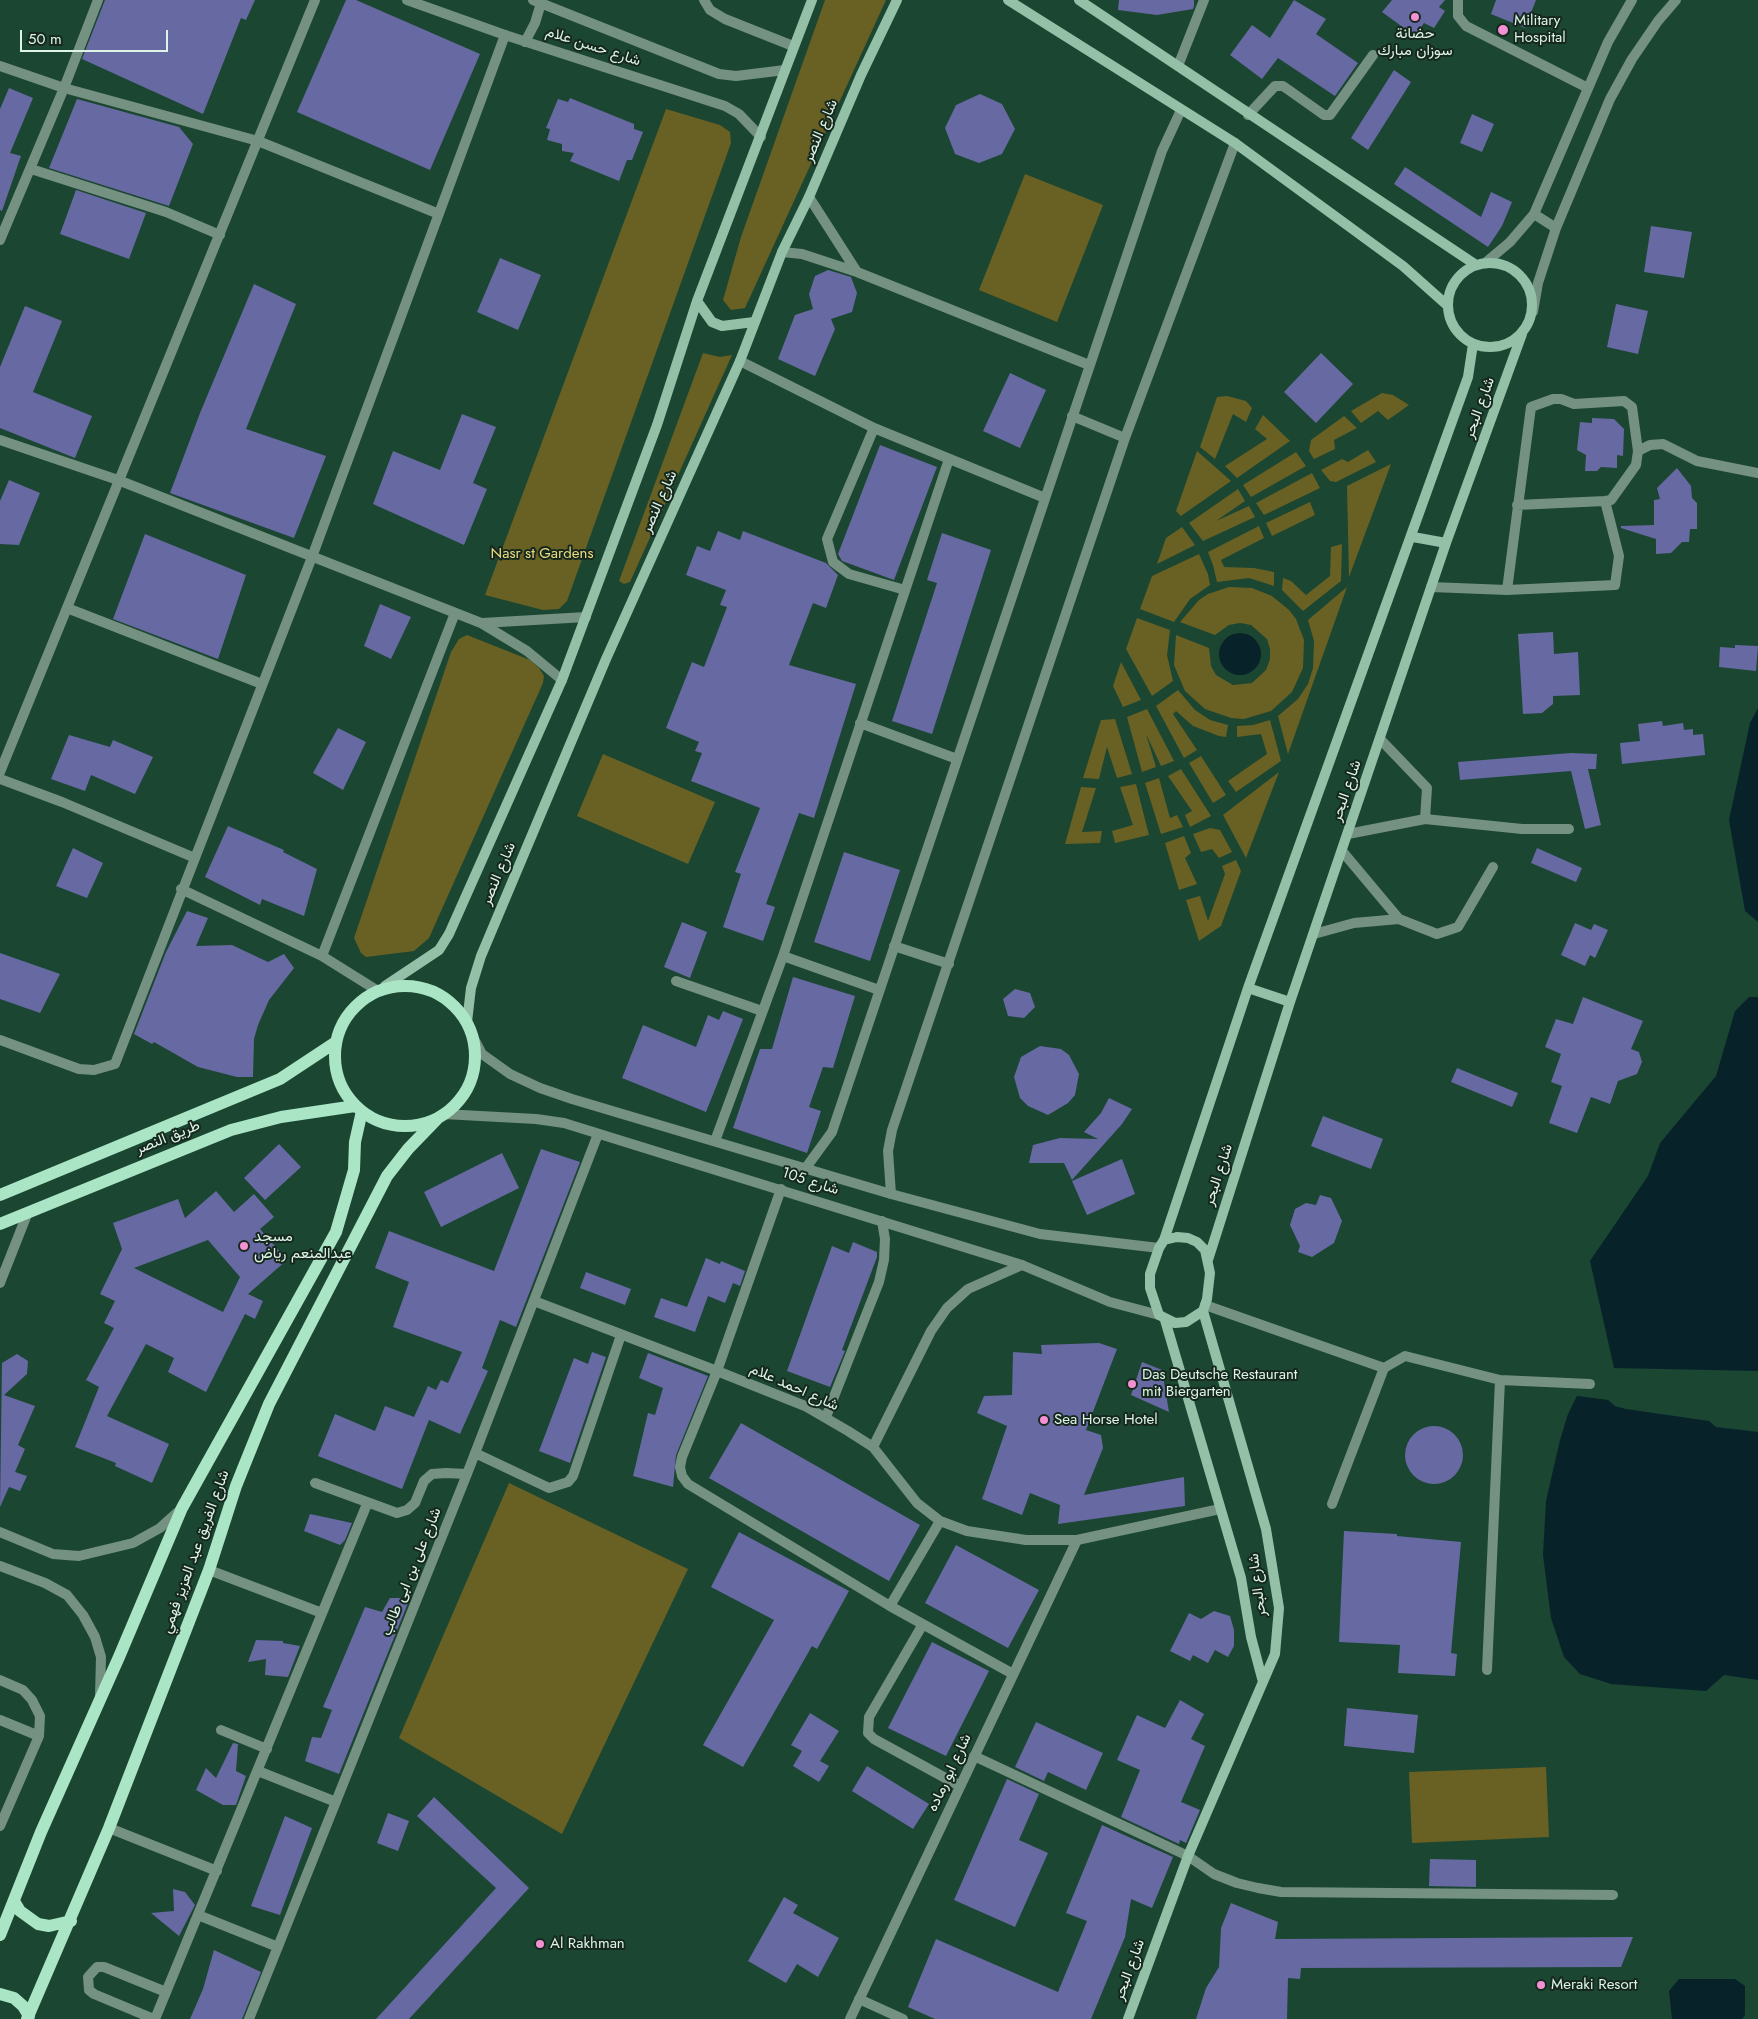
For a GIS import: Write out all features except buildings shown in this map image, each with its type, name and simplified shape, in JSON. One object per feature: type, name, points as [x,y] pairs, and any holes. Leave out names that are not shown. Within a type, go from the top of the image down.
[{"type":"main road","name":"شارع النصر","points":[[382,988],[439,950],[449,934],[562,680],[657,425],[697,301],[761,138],[793,46],[812,0]]},
{"type":"main road","name":"شارع النصر","points":[[469,1028],[471,988],[481,956],[606,659],[740,361],[782,252],[809,196],[861,75],[897,0]]},
{"type":"main road","points":[[1008,0],[1235,143],[1403,266],[1448,306]]},
{"type":"main road","points":[[1079,0],[1248,115],[1480,264]]},
{"type":"main road","points":[[1480,264],[1504,264],[1521,275],[1531,292],[1533,312],[1529,324],[1522,334],[1507,345],[1490,348],[1473,344],[1460,335],[1451,322],[1448,306],[1451,289],[1461,274],[1480,264]]},
{"type":"main road","points":[[697,301],[712,322],[717,324],[728,327],[754,322]]},
{"type":"main road","name":"شارع البحر","points":[[1208,1260],[1290,1002],[1446,543],[1522,334]]},
{"type":"main road","name":"شارع البحر","points":[[1161,1244],[1248,988],[1413,537],[1468,377],[1473,344]]},
{"type":"main road","points":[[1413,537],[1446,543]]},
{"type":"main road","points":[[403,986],[428,989],[450,1002],[469,1028],[475,1058],[470,1082],[457,1104],[440,1116],[416,1126],[394,1126],[373,1119],[359,1109],[339,1080],[335,1062],[336,1042],[345,1020],[360,1002],[382,988],[403,986]]},
{"type":"main road","points":[[1248,988],[1290,1002]]},
{"type":"main road","name":"طريق النصر","points":[[0,1195],[280,1079],[336,1042]]},
{"type":"main road","name":"طريق النصر","points":[[0,1224],[231,1130],[290,1116],[359,1109]]},
{"type":"main road","name":"شارع الفريق عبد العزيز فهمي","points":[[0,1935],[41,1832],[119,1657],[182,1508],[336,1232],[354,1170],[359,1109]]},
{"type":"main road","name":"شارع الفريق عبد العزيز فهمي","points":[[28,2018],[71,1921],[109,1828],[209,1570],[236,1486],[269,1404],[387,1176],[408,1149],[440,1116]]},
{"type":"main road","points":[[1177,1237],[1188,1238],[1197,1242],[1204,1250],[1208,1260],[1210,1286],[1204,1308],[1195,1318],[1186,1322],[1162,1317],[1152,1295],[1150,1274],[1161,1244],[1177,1237]]},
{"type":"main road","name":"شارع البحر","points":[[1128,2019],[1188,1856],[1275,1654],[1279,1608],[1266,1529],[1204,1308]]},
{"type":"main road","name":"شارع البحر","points":[[1162,1317],[1241,1578],[1251,1637],[1263,1682]]},
{"type":"main road","points":[[14,1901],[20,1911],[38,1924],[49,1926],[71,1921]]},
{"type":"main road","points":[[0,1994],[14,1998],[23,2006],[28,2018]]},
{"type":"street","points":[[0,240],[5,212],[31,168],[98,0]]},
{"type":"street","points":[[0,772],[315,0]]},
{"type":"street","name":"شارع حسن علام","points":[[407,0],[525,42],[725,106],[739,114],[761,138]]},
{"type":"street","points":[[704,0],[710,10],[725,19],[793,46]]},
{"type":"street","points":[[1178,66],[1204,0]]},
{"type":"street","points":[[1458,0],[1458,16],[1466,26],[1588,88]]},
{"type":"street","points":[[1480,264],[1510,242],[1534,214],[1588,88],[1612,36],[1632,0]]},
{"type":"street","points":[[1533,312],[1541,274],[1556,228],[1610,98],[1632,58],[1658,21],[1676,0]]},
{"type":"street","points":[[525,42],[535,24],[537,2]]},
{"type":"street","name":"شارع حسن علام","points":[[537,2],[719,74],[736,76],[785,70]]},
{"type":"street","points":[[0,1040],[79,1070],[94,1070],[115,1064],[181,889],[195,858],[312,557],[505,35]]},
{"type":"street","points":[[1248,115],[1275,86],[1283,86],[1324,116],[1330,115],[1374,55]]},
{"type":"street","points":[[0,66],[64,88],[258,141],[439,214]]},
{"type":"street","points":[[805,1169],[832,1132],[1162,150],[1181,110]]},
{"type":"street","points":[[891,1194],[888,1158],[892,1130],[1125,438],[1235,143]]},
{"type":"street","points":[[31,168],[166,212],[220,235]]},
{"type":"street","points":[[809,196],[857,272]]},
{"type":"street","points":[[1534,214],[1556,228]]},
{"type":"street","points":[[782,252],[802,254],[857,272],[1089,366]]},
{"type":"street","points":[[740,361],[874,428],[1045,498]]},
{"type":"street","points":[[1507,590],[1517,505],[1531,407],[1553,399],[1561,399],[1574,404],[1624,401],[1632,407],[1638,451],[1636,465],[1611,500],[1517,505]]},
{"type":"street","points":[[1072,416],[1125,438]]},
{"type":"street","points":[[874,428],[827,540],[833,562],[850,574],[905,590]]},
{"type":"street","points":[[0,440],[118,480],[482,623],[527,651],[562,680]]},
{"type":"street","points":[[1638,451],[1650,444],[1663,444],[1697,460],[1758,473]]},
{"type":"street","points":[[715,1141],[783,956],[949,459]]},
{"type":"street","points":[[1431,587],[1507,590],[1615,585],[1619,556],[1606,501]]},
{"type":"street","points":[[67,608],[262,684]]},
{"type":"street","points":[[322,956],[455,613]]},
{"type":"street","points":[[482,623],[586,617]]},
{"type":"street","points":[[860,722],[957,759]]},
{"type":"street","points":[[1380,739],[1427,788],[1424,819]]},
{"type":"street","points":[[0,779],[62,802],[195,858]]},
{"type":"street","points":[[1348,834],[1424,819],[1522,829],[1569,829]]},
{"type":"street","points":[[1342,851],[1399,919]]},
{"type":"street","points":[[1314,934],[1354,923],[1399,919],[1437,934],[1458,927],[1493,867]]},
{"type":"street","points":[[181,889],[322,956],[382,988]]},
{"type":"street","points":[[894,946],[949,964]]},
{"type":"street","points":[[783,956],[879,990]]},
{"type":"street","points":[[676,981],[762,1011]]},
{"type":"street","name":"شارع 105","points":[[469,1028],[482,1054],[510,1074],[540,1088],[805,1169],[1040,1234],[1161,1244]]},
{"type":"street","name":"شارع 105","points":[[440,1116],[536,1119],[564,1123],[1022,1265],[1110,1302],[1162,1317]]},
{"type":"street","name":"شارع على بن ابى طالب","points":[[249,2019],[476,1453],[598,1134]]},
{"type":"street","points":[[781,1189],[717,1371],[682,1456],[680,1467],[682,1476],[688,1484],[890,1606],[1013,1674]]},
{"type":"street","points":[[0,1283],[28,1212]]},
{"type":"street","points":[[826,1417],[880,1282],[885,1238],[882,1221]]},
{"type":"street","points":[[873,1447],[931,1331],[947,1308],[968,1289],[1022,1265]]},
{"type":"street","name":"شارع احمد علام","points":[[534,1301],[717,1371],[826,1417],[873,1447],[917,1503],[940,1521],[967,1531],[996,1537],[1052,1542],[1077,1540],[1220,1509]]},
{"type":"street","points":[[1204,1308],[1384,1368]]},
{"type":"street","points":[[476,1453],[549,1488],[568,1482],[573,1476],[621,1334]]},
{"type":"street","points":[[1332,1504],[1384,1368],[1405,1356],[1500,1380],[1590,1384]]},
{"type":"street","points":[[1487,1670],[1500,1380]]},
{"type":"street","points":[[315,1483],[367,1504],[397,1513],[415,1503],[424,1481],[432,1474],[467,1474]]},
{"type":"street","points":[[166,1992],[104,1967],[97,1967],[88,1977],[90,1990],[94,1994],[154,2019],[166,1992],[217,1871],[367,1504]]},
{"type":"street","points":[[0,1532],[53,1554],[79,1556],[133,1543],[160,1528],[182,1508]]},
{"type":"street","points":[[890,1606],[940,1521]]},
{"type":"street","name":"شارع ابو رماده","points":[[850,2019],[1077,1540]]},
{"type":"street","points":[[0,1566],[45,1583],[67,1595],[83,1615],[95,1637],[102,1657],[100,1696]]},
{"type":"street","points":[[209,1570],[322,1613]]},
{"type":"street","points":[[923,1624],[869,1717],[868,1733],[874,1739],[960,1786]]},
{"type":"street","points":[[0,1680],[23,1690],[32,1700],[40,1716],[39,1736],[0,1826]]},
{"type":"street","points":[[0,1720],[39,1736]]},
{"type":"street","points":[[221,1730],[267,1749]]},
{"type":"street","points":[[974,1756],[1188,1856],[1214,1874],[1237,1883],[1282,1892],[1613,1894]]},
{"type":"street","points":[[258,1771],[336,1802]]},
{"type":"street","points":[[109,1828],[217,1871]]},
{"type":"street","points":[[198,1915],[278,1947]]},
{"type":"street","points":[[859,1999],[903,2019]]},
{"type":"green space","points":[[825,0],[886,0],[745,308],[731,310],[723,300],[741,237]]},
{"type":"green space","name":"Nasr st Gardens","points":[[666,109],[720,125],[730,132],[731,143],[567,601],[559,609],[543,610],[485,595]]},
{"type":"green space","points":[[1025,174],[1103,205],[1057,322],[979,290]]},
{"type":"green space","name":"Nasr st Gardens","points":[[703,353],[720,357],[732,355],[630,582],[624,584],[619,581]]},
{"type":"green space","points":[[1382,393],[1393,395],[1409,405],[1388,420],[1378,411],[1361,423],[1351,411]]},
{"type":"green space","points":[[1227,396],[1246,401],[1252,408],[1246,422],[1233,414],[1215,459],[1200,447],[1217,397]]},
{"type":"green space","points":[[1263,415],[1290,441],[1237,478],[1225,466],[1267,439],[1255,429]]},
{"type":"green space","points":[[1344,416],[1357,428],[1334,440],[1335,449],[1314,459],[1309,451],[1311,440]]},
{"type":"green space","points":[[1368,450],[1376,462],[1336,482],[1330,481],[1321,470],[1342,459],[1348,462]]},
{"type":"green space","points":[[1197,451],[1231,481],[1181,516],[1176,511]]},
{"type":"green space","points":[[1296,452],[1306,466],[1251,497],[1243,485]]},
{"type":"green space","points":[[1391,464],[1349,577],[1347,486]]},
{"type":"green space","points":[[1312,473],[1320,488],[1264,515],[1256,503]]},
{"type":"green space","points":[[1238,489],[1245,501],[1216,521],[1249,506],[1255,517],[1203,541],[1189,523]]},
{"type":"green space","points":[[1310,502],[1315,515],[1272,536],[1266,523]]},
{"type":"green space","points":[[1259,526],[1264,538],[1221,560],[1224,567],[1254,568],[1274,572],[1274,586],[1249,578],[1217,582],[1208,552]]},
{"type":"green space","points":[[1182,527],[1195,545],[1157,564],[1166,538]]},
{"type":"green space","points":[[1342,544],[1341,581],[1303,611],[1282,590],[1283,578],[1291,581],[1306,595],[1330,576],[1331,547]]},
{"type":"green space","points":[[1199,554],[1208,574],[1210,585],[1190,599],[1174,622],[1140,609],[1152,576]]},
{"type":"green space","points":[[1229,587],[1252,588],[1272,596],[1289,610],[1296,619],[1304,640],[1303,668],[1292,692],[1271,711],[1244,719],[1231,718],[1205,709],[1185,691],[1174,665],[1176,635],[1209,648],[1211,666],[1216,675],[1233,685],[1252,683],[1266,670],[1270,659],[1267,639],[1251,625],[1240,623],[1229,625],[1215,635],[1180,622],[1199,600],[1208,594]]},
{"type":"green space","points":[[1347,587],[1288,754],[1278,716],[1298,699],[1308,684],[1313,668],[1314,641],[1308,620]]},
{"type":"green space","points":[[1137,618],[1170,630],[1167,655],[1173,681],[1152,696],[1126,649]]},
{"type":"green space","points":[[467,635],[530,660],[539,668],[544,676],[543,683],[429,938],[414,951],[366,957],[361,953],[354,938],[451,652],[459,639]]},
{"type":"green space","points":[[1121,662],[1141,700],[1123,707],[1113,686]]},
{"type":"green space","points":[[1178,690],[1195,710],[1210,720],[1228,725],[1226,737],[1219,736],[1193,726],[1176,711],[1173,714],[1197,750],[1184,758],[1156,706]]},
{"type":"green space","points":[[1147,709],[1174,761],[1161,766],[1146,734],[1156,767],[1142,772],[1127,717]]},
{"type":"green space","points":[[1115,719],[1132,774],[1117,778],[1107,747],[1099,779],[1083,778],[1101,720]]},
{"type":"green space","points":[[1270,720],[1281,761],[1236,792],[1228,781],[1267,754],[1261,734],[1237,737],[1237,726],[1253,725]]},
{"type":"green space","points":[[603,754],[715,802],[688,864],[577,816]]},
{"type":"green space","points":[[1201,756],[1226,795],[1213,803],[1189,763]]},
{"type":"green space","points":[[1181,769],[1211,816],[1190,827],[1185,815],[1192,811],[1168,776]]},
{"type":"green space","points":[[1279,772],[1246,858],[1223,815]]},
{"type":"green space","points":[[1159,778],[1170,818],[1177,815],[1183,827],[1161,834],[1145,783]]},
{"type":"green space","points":[[1136,784],[1149,835],[1115,843],[1112,831],[1133,825],[1120,787]]},
{"type":"green space","points":[[1081,787],[1096,788],[1082,832],[1102,831],[1100,843],[1065,844]]},
{"type":"green space","points":[[1210,828],[1220,830],[1232,852],[1219,858],[1212,849],[1201,852],[1193,834]]},
{"type":"green space","points":[[1184,836],[1191,853],[1185,858],[1197,884],[1179,890],[1165,843]]},
{"type":"green space","points":[[1236,860],[1241,871],[1221,926],[1199,941],[1186,900],[1200,896],[1208,921],[1225,874],[1222,866]]},
{"type":"green space","points":[[509,1483],[688,1569],[562,1834],[399,1738]]},
{"type":"green space","points":[[1546,1767],[1549,1837],[1412,1843],[1409,1772]]},
{"type":"water","points":[[1244,633],[1252,636],[1258,642],[1261,654],[1258,666],[1252,672],[1236,675],[1228,672],[1222,666],[1219,650],[1222,642],[1228,636]]},
{"type":"water","points":[[1758,708],[1758,922],[1745,911],[1729,820],[1750,723]]},
{"type":"water","points":[[1749,997],[1758,997],[1758,1371],[1614,1368],[1590,1261],[1648,1176],[1660,1143],[1716,1076],[1735,1011]]},
{"type":"water","points":[[1577,1396],[1608,1400],[1615,1406],[1626,1409],[1709,1421],[1716,1427],[1758,1432],[1758,1680],[1724,1675],[1706,1691],[1611,1684],[1580,1674],[1564,1657],[1551,1618],[1543,1555],[1546,1501],[1560,1440],[1568,1414]]},
{"type":"water","points":[[1679,1979],[1735,1979],[1745,1986],[1745,2015],[1742,2019],[1672,2019],[1669,1991]]},
{"type":"place","name":"حضانة سوزان مبارك","points":[[1415,17]]},
{"type":"place","name":"Military Hospital","points":[[1503,30]]},
{"type":"place","name":"مسجد عبدالمنعم رياض","points":[[244,1246]]},
{"type":"place","name":"Das Deutsche Restaurant mit Biergarten","points":[[1132,1384]]},
{"type":"place","name":"Sea Horse Hotel","points":[[1044,1420]]},
{"type":"place","name":"Al Rakhman","points":[[540,1944]]},
{"type":"place","name":"Meraki Resort","points":[[1541,1985]]}]
